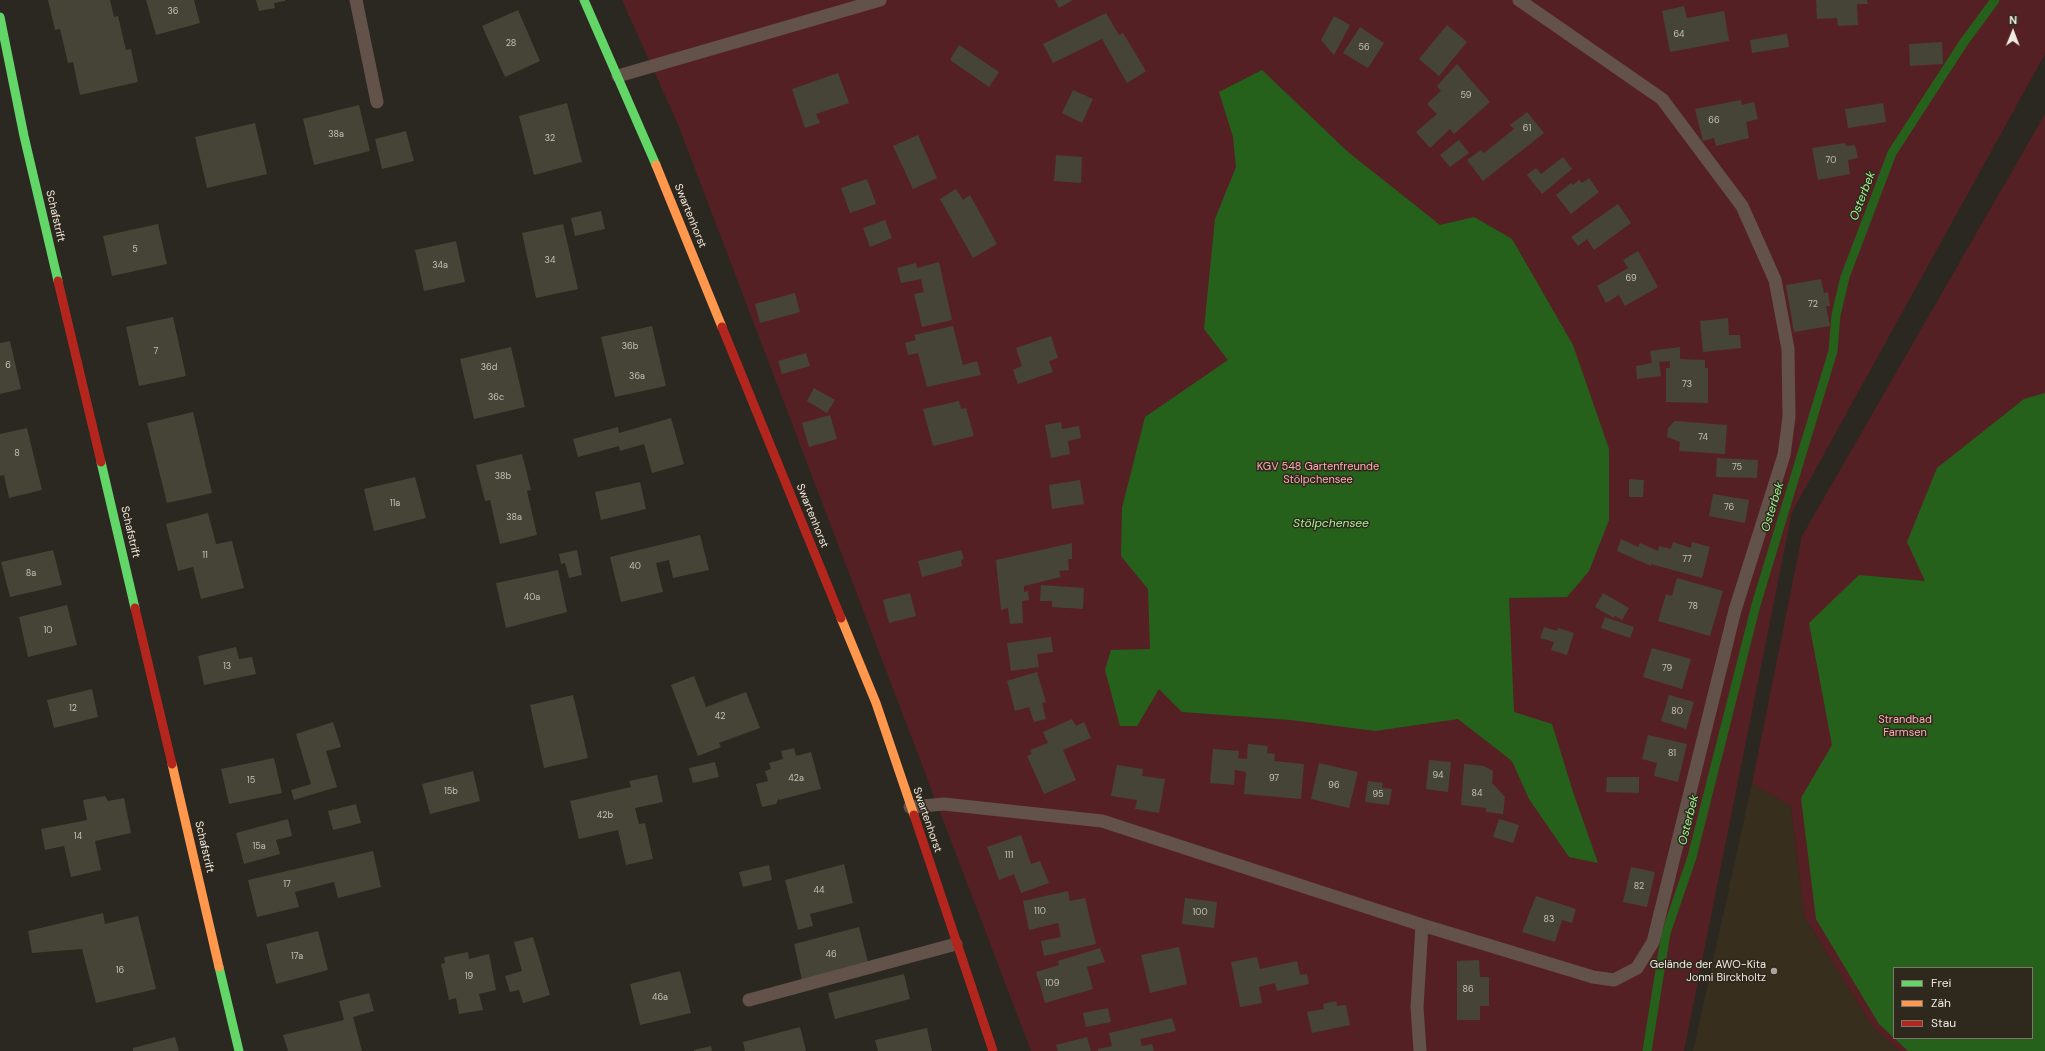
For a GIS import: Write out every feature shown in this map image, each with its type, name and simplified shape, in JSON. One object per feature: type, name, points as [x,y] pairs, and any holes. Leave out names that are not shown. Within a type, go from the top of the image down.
[{"type":"street","name":"Swartenhorst","points":[[584,0],[618,76],[876,703],[992,1051]]},
{"type":"street","name":"Schafstrift","points":[[0,17],[24,136],[239,1051]]},
{"type":"lane","points":[[356,0],[377,102]]},
{"type":"lane","points":[[618,76],[880,0]]},
{"type":"lane","points":[[910,807],[944,804],[1102,821],[1422,924],[1593,977],[1614,980],[1637,968],[1653,942],[1736,610],[1784,455],[1789,417],[1788,349],[1775,280],[1742,206],[1662,99],[1519,0]]},
{"type":"lane","points":[[1420,1051],[1417,1007],[1422,924]]},
{"type":"lane","points":[[749,1000],[956,944]]},
{"type":"shaded area","name":"Gelände der AWO-Kita Jonni Birckholtz","points":[[1752,784],[1791,806],[1804,916],[1872,1026],[1900,1051],[1693,1051]]},
{"type":"green space","name":"KGV 548 Gartenfreunde Stölpchensee","points":[[622,0],[2045,0],[2045,54],[1792,512],[1684,1051],[1031,1051],[679,127]]},
{"type":"green space","name":"Strandbad Farmsen","points":[[2045,114],[2045,1051],[1900,1051],[1872,1026],[1804,916],[1791,806],[1752,784],[1802,536]]},
{"type":"water","name":"Stölpchensee","points":[[1262,70],[1348,152],[1440,225],[1474,217],[1512,239],[1573,345],[1609,449],[1609,520],[1589,571],[1567,597],[1509,598],[1514,712],[1552,724],[1573,792],[1598,863],[1569,857],[1529,799],[1512,761],[1458,719],[1375,731],[1291,720],[1182,712],[1159,689],[1137,726],[1120,726],[1105,670],[1111,650],[1150,649],[1148,589],[1121,556],[1122,508],[1145,417],[1228,360],[1204,329],[1215,219],[1236,167],[1233,137],[1219,92]]},
{"type":"water","name":"Strandbad Farmsen","points":[[2045,393],[2045,1051],[1908,1051],[1895,1039],[2033,1039],[2033,967],[1893,967],[1893,1037],[1879,1024],[1816,919],[1801,798],[1832,745],[1809,623],[1859,575],[1925,581],[1907,542],[1937,468],[2024,399]]},
{"type":"building","points":[[48,0],[110,0],[114,17],[118,16],[126,50],[131,49],[138,82],[80,95],[73,62],[68,63],[60,29],[55,30]]},
{"type":"building","points":[[146,0],[194,0],[200,23],[156,35]]},
{"type":"building","points":[[256,0],[285,1],[274,3],[275,8],[259,11]]},
{"type":"building","points":[[1055,0],[1073,0],[1059,8]]},
{"type":"building","points":[[1816,0],[1867,0],[1868,4],[1857,4],[1858,25],[1838,26],[1837,18],[1817,19]]},
{"type":"building","points":[[1684,6],[1687,18],[1724,11],[1729,41],[1670,52],[1662,11]]},
{"type":"building","points":[[518,10],[540,61],[505,77],[482,26]]},
{"type":"building","points":[[1106,13],[1119,35],[1123,33],[1146,71],[1127,83],[1102,39],[1053,63],[1043,44]]},
{"type":"building","points":[[1334,16],[1350,25],[1334,55],[1321,40]]},
{"type":"building","points":[[1447,25],[1467,42],[1439,76],[1419,59]]},
{"type":"building","points":[[1360,27],[1384,43],[1368,68],[1343,53]]},
{"type":"building","points":[[1787,34],[1789,47],[1752,53],[1750,40]]},
{"type":"building","points":[[1942,42],[1943,64],[1910,66],[1909,44]]},
{"type":"building","points":[[959,45],[999,72],[989,87],[950,60]]},
{"type":"building","points":[[1457,64],[1490,102],[1454,134],[1450,129],[1430,148],[1416,132],[1437,114],[1427,104],[1441,91],[1437,86]]},
{"type":"building","points":[[838,73],[849,103],[816,114],[820,123],[805,128],[792,89]]},
{"type":"building","points":[[1073,90],[1093,99],[1082,123],[1062,113]]},
{"type":"building","points":[[1741,100],[1742,105],[1754,102],[1758,119],[1746,122],[1749,138],[1716,146],[1714,138],[1703,141],[1695,109]]},
{"type":"building","points":[[567,103],[582,162],[534,175],[519,116]]},
{"type":"building","points":[[1883,103],[1886,122],[1848,128],[1845,109]]},
{"type":"building","points":[[359,105],[370,151],[314,165],[303,119]]},
{"type":"building","points":[[1527,112],[1544,133],[1483,181],[1467,160],[1481,150],[1484,153],[1514,129],[1510,125]]},
{"type":"building","points":[[255,123],[267,174],[207,188],[195,137]]},
{"type":"building","points":[[406,131],[414,161],[382,169],[375,139]]},
{"type":"building","points":[[918,135],[937,178],[913,189],[893,146]]},
{"type":"building","points":[[1459,140],[1469,153],[1450,167],[1440,155]]},
{"type":"building","points":[[1845,143],[1846,146],[1855,145],[1858,158],[1848,160],[1850,174],[1818,180],[1812,148]]},
{"type":"building","points":[[1056,155],[1082,157],[1081,183],[1054,181]]},
{"type":"building","points":[[1563,157],[1572,169],[1542,194],[1527,175],[1536,168],[1541,174]]},
{"type":"building","points":[[1589,178],[1599,192],[1571,214],[1556,195],[1571,183],[1573,185],[1579,180],[1582,183]]},
{"type":"building","points":[[867,179],[876,204],[850,213],[841,188]]},
{"type":"building","points":[[956,189],[963,200],[970,195],[997,244],[973,258],[940,199]]},
{"type":"building","points":[[1618,204],[1631,223],[1594,250],[1587,239],[1578,246],[1571,237]]},
{"type":"building","points":[[601,211],[605,229],[575,236],[571,218]]},
{"type":"building","points":[[885,220],[892,238],[870,247],[863,228]]},
{"type":"building","points":[[158,224],[167,264],[112,276],[103,236]]},
{"type":"building","points":[[563,224],[578,289],[536,298],[522,233]]},
{"type":"building","points":[[456,241],[465,282],[424,291],[415,250]]},
{"type":"building","points":[[1638,251],[1658,287],[1625,306],[1619,295],[1606,303],[1597,286],[1628,268],[1623,260]]},
{"type":"building","points":[[939,262],[952,320],[922,327],[914,294],[924,292],[921,279],[901,283],[897,268],[916,263],[917,268]]},
{"type":"building","points":[[1821,279],[1824,293],[1828,292],[1830,306],[1826,306],[1830,326],[1794,332],[1786,285]]},
{"type":"building","points":[[795,293],[800,312],[760,323],[755,304]]},
{"type":"building","points":[[173,317],[186,376],[139,386],[126,327]]},
{"type":"building","points":[[1728,318],[1729,335],[1740,335],[1741,348],[1703,352],[1700,321]]},
{"type":"building","points":[[652,326],[666,386],[615,397],[601,337]]},
{"type":"building","points":[[953,326],[963,365],[977,361],[981,375],[927,387],[918,353],[908,355],[905,343],[916,340],[914,335]]},
{"type":"building","points":[[1051,336],[1058,358],[1049,361],[1053,372],[1018,384],[1013,370],[1022,366],[1016,348]]},
{"type":"building","points":[[10,341],[21,389],[0,394],[0,343]]},
{"type":"building","points":[[511,347],[525,407],[474,419],[460,359]]},
{"type":"building","points":[[1680,347],[1680,359],[1705,360],[1705,368],[1708,368],[1708,403],[1666,402],[1666,368],[1670,368],[1670,361],[1659,362],[1661,376],[1637,379],[1636,366],[1652,363],[1650,351]]},
{"type":"building","points":[[806,353],[810,366],[782,374],[778,361]]},
{"type":"building","points":[[814,388],[835,400],[827,413],[807,401]]},
{"type":"building","points":[[959,401],[961,409],[966,408],[974,436],[933,446],[923,409]]},
{"type":"building","points":[[193,412],[212,493],[167,503],[147,423]]},
{"type":"building","points":[[830,415],[837,439],[809,447],[802,423]]},
{"type":"building","points":[[671,418],[684,464],[652,473],[644,444],[620,451],[619,446],[578,457],[573,439],[618,427],[619,433]]},
{"type":"building","points":[[1675,421],[1727,425],[1725,454],[1679,451],[1680,442],[1667,437],[1668,428]]},
{"type":"building","points":[[1061,422],[1062,429],[1079,426],[1081,438],[1068,441],[1070,454],[1051,458],[1045,425]]},
{"type":"building","points":[[27,428],[42,490],[9,498],[4,475],[0,476],[0,434]]},
{"type":"building","points":[[522,454],[531,490],[527,491],[537,535],[500,544],[490,500],[485,501],[476,465]]},
{"type":"building","points":[[1717,458],[1758,460],[1757,478],[1716,477]]},
{"type":"building","points":[[415,477],[426,518],[374,531],[364,489]]},
{"type":"building","points":[[1629,479],[1644,480],[1643,497],[1629,497]]},
{"type":"building","points":[[1080,480],[1084,504],[1052,509],[1049,485]]},
{"type":"building","points":[[640,482],[646,509],[601,520],[595,492]]},
{"type":"building","points":[[1713,494],[1749,500],[1745,523],[1709,516]]},
{"type":"building","points":[[208,513],[216,544],[232,541],[244,588],[201,599],[193,567],[178,571],[166,524]]},
{"type":"building","points":[[700,535],[709,570],[673,578],[669,560],[656,563],[663,592],[621,602],[610,557]]},
{"type":"building","points":[[1621,539],[1638,547],[1640,543],[1658,551],[1659,546],[1671,549],[1673,542],[1691,548],[1692,542],[1710,547],[1702,578],[1651,564],[1651,566],[1617,551]]},
{"type":"building","points":[[1072,543],[1072,559],[1068,559],[1069,570],[1059,571],[1061,577],[1024,586],[1024,592],[1028,591],[1029,600],[1022,601],[1023,623],[1010,624],[1008,608],[1001,610],[996,560]]},
{"type":"building","points":[[53,550],[62,585],[10,597],[1,562]]},
{"type":"building","points":[[577,550],[582,575],[569,578],[565,563],[561,564],[559,554]]},
{"type":"building","points":[[961,550],[964,559],[961,560],[962,566],[922,577],[918,561]]},
{"type":"building","points":[[558,570],[567,612],[506,628],[496,583]]},
{"type":"building","points":[[1677,578],[1723,591],[1710,636],[1658,621],[1666,594],[1672,596]]},
{"type":"building","points":[[1041,585],[1084,588],[1083,609],[1052,607],[1052,601],[1040,601]]},
{"type":"building","points":[[910,593],[916,616],[889,623],[883,600]]},
{"type":"building","points":[[1603,593],[1629,608],[1622,620],[1615,616],[1614,618],[1595,607]]},
{"type":"building","points":[[67,605],[77,645],[28,657],[19,617]]},
{"type":"building","points":[[1605,617],[1634,627],[1630,638],[1601,628]]},
{"type":"building","points":[[1544,627],[1557,631],[1558,628],[1574,633],[1567,655],[1551,650],[1554,642],[1540,638]]},
{"type":"building","points":[[1051,637],[1053,652],[1037,654],[1039,667],[1011,671],[1007,643]]},
{"type":"building","points":[[236,647],[239,659],[252,657],[256,674],[204,685],[198,656]]},
{"type":"building","points":[[1652,648],[1691,659],[1682,689],[1643,677]]},
{"type":"building","points":[[1037,672],[1046,702],[1042,703],[1046,719],[1034,722],[1029,707],[1015,711],[1007,681]]},
{"type":"building","points":[[694,676],[706,707],[746,692],[760,728],[719,743],[721,747],[698,756],[671,685]]},
{"type":"building","points":[[92,689],[98,717],[54,728],[47,700]]},
{"type":"building","points":[[573,695],[588,758],[544,768],[530,705]]},
{"type":"building","points":[[1669,695],[1694,702],[1686,729],[1661,721]]},
{"type":"building","points":[[1072,719],[1076,726],[1084,722],[1091,738],[1063,750],[1076,780],[1044,794],[1027,756],[1032,754],[1030,750],[1048,743],[1043,732]]},
{"type":"building","points":[[333,722],[341,747],[326,751],[337,787],[294,800],[291,790],[311,784],[296,734]]},
{"type":"building","points":[[1648,735],[1687,744],[1678,782],[1654,776],[1657,763],[1642,759]]},
{"type":"building","points":[[1248,744],[1268,746],[1267,753],[1275,754],[1274,761],[1304,764],[1301,799],[1244,794],[1246,772],[1235,770],[1234,785],[1210,783],[1213,749],[1239,751],[1238,758],[1247,759]]},
{"type":"building","points":[[794,748],[796,756],[811,752],[821,789],[779,800],[779,798],[776,804],[762,807],[756,784],[768,781],[765,771],[771,769],[769,763],[783,759],[781,751]]},
{"type":"building","points":[[274,758],[282,793],[229,804],[221,769]]},
{"type":"building","points":[[1429,760],[1451,762],[1448,792],[1426,789]]},
{"type":"building","points":[[715,762],[719,777],[693,783],[689,768]]},
{"type":"building","points":[[1319,763],[1358,772],[1349,808],[1311,799]]},
{"type":"building","points":[[1464,764],[1484,766],[1493,771],[1492,783],[1505,797],[1503,814],[1486,812],[1486,808],[1461,805]]},
{"type":"building","points":[[1117,765],[1143,769],[1142,776],[1165,779],[1159,813],[1135,809],[1137,800],[1111,796]]},
{"type":"building","points":[[473,771],[480,801],[430,814],[422,784]]},
{"type":"building","points":[[657,775],[663,802],[635,808],[639,824],[645,823],[653,859],[626,865],[618,830],[579,839],[570,801],[631,787],[629,781]]},
{"type":"building","points":[[1607,777],[1639,777],[1639,793],[1606,792]]},
{"type":"building","points":[[1368,781],[1383,783],[1382,788],[1392,789],[1389,805],[1365,802]]},
{"type":"building","points":[[105,796],[108,801],[124,798],[131,833],[95,841],[101,870],[71,877],[64,846],[45,850],[41,829],[87,820],[83,800]]},
{"type":"building","points":[[356,804],[361,823],[333,830],[328,811]]},
{"type":"building","points":[[288,819],[292,836],[276,840],[280,854],[244,864],[236,833]]},
{"type":"building","points":[[1499,819],[1519,825],[1513,843],[1493,837]]},
{"type":"building","points":[[1021,835],[1031,864],[1040,861],[1049,883],[1021,893],[1014,874],[999,880],[987,847]]},
{"type":"building","points":[[373,851],[381,887],[338,898],[334,882],[295,892],[299,907],[257,917],[248,880]]},
{"type":"building","points":[[844,864],[853,903],[810,914],[813,926],[798,930],[785,880]]},
{"type":"building","points":[[769,865],[772,880],[743,887],[739,872]]},
{"type":"building","points":[[1631,867],[1655,872],[1647,907],[1623,902]]},
{"type":"building","points":[[1068,891],[1070,901],[1085,898],[1096,944],[1044,956],[1041,941],[1061,937],[1058,923],[1029,930],[1023,901]]},
{"type":"building","points":[[1536,896],[1576,909],[1572,923],[1562,920],[1555,942],[1522,932]]},
{"type":"building","points":[[1185,898],[1217,902],[1214,928],[1182,924]]},
{"type":"building","points":[[103,913],[105,924],[138,916],[156,989],[96,1003],[82,949],[32,953],[28,931]]},
{"type":"building","points":[[859,927],[869,966],[802,980],[794,944]]},
{"type":"building","points":[[318,931],[328,970],[276,984],[266,944]]},
{"type":"building","points":[[533,937],[550,995],[523,1003],[519,990],[510,992],[505,976],[522,971],[514,942]]},
{"type":"building","points":[[1179,947],[1187,984],[1150,993],[1141,955]]},
{"type":"building","points":[[1100,948],[1105,962],[1087,967],[1093,989],[1045,1003],[1036,972],[1059,965],[1058,961]]},
{"type":"building","points":[[468,952],[469,959],[489,954],[496,990],[479,994],[483,1010],[459,1014],[456,998],[449,1000],[441,964],[445,963],[444,957]]},
{"type":"building","points":[[1257,957],[1260,969],[1297,961],[1300,975],[1307,974],[1309,984],[1277,991],[1275,983],[1259,987],[1262,1003],[1240,1007],[1231,962]]},
{"type":"building","points":[[1479,960],[1480,977],[1489,977],[1489,1006],[1480,1006],[1480,1020],[1457,1020],[1457,961]]},
{"type":"building","points":[[680,971],[691,1013],[640,1025],[630,984]]},
{"type":"building","points":[[904,974],[910,999],[835,1019],[828,993]]},
{"type":"building","points":[[369,993],[374,1011],[353,1017],[362,1051],[288,1051],[283,1035],[344,1020],[339,1001]]},
{"type":"building","points":[[1336,1001],[1337,1006],[1346,1005],[1350,1025],[1312,1033],[1307,1012],[1324,1009],[1323,1004]]},
{"type":"building","points":[[1108,1008],[1111,1022],[1086,1027],[1083,1013]]},
{"type":"building","points":[[1172,1018],[1176,1031],[1140,1039],[1142,1046],[1152,1044],[1154,1051],[1098,1051],[1098,1049],[1112,1046],[1109,1033]]},
{"type":"building","points":[[800,1027],[806,1051],[745,1051],[743,1042]]},
{"type":"building","points":[[927,1028],[932,1051],[878,1051],[875,1040]]},
{"type":"building","points":[[175,1037],[179,1051],[133,1051],[133,1048]]},
{"type":"building","points":[[1087,1037],[1091,1051],[1058,1051],[1056,1045]]},
{"type":"building","points":[[711,1046],[712,1051],[694,1051],[694,1050]]},
{"type":"waterway","name":"Osterbek","points":[[1647,1051],[1666,933],[1692,857],[1756,605],[1833,351],[1836,315],[1845,277],[1892,153],[1964,42],[1995,0]]},
{"type":"traffic: fast","points":[[584,0],[656,165]]},
{"type":"traffic: fast","points":[[0,17],[24,136],[58,281]]},
{"type":"traffic: fast","points":[[101,462],[135,608]]},
{"type":"traffic: fast","points":[[219,967],[239,1051]]},
{"type":"traffic: slow","points":[[656,165],[722,327]]},
{"type":"traffic: slow","points":[[841,618],[876,703],[914,815]]},
{"type":"traffic: slow","points":[[172,764],[219,967]]},
{"type":"traffic: jam","points":[[58,281],[101,462]]},
{"type":"traffic: jam","points":[[722,327],[841,618]]},
{"type":"traffic: jam","points":[[135,608],[172,764]]},
{"type":"traffic: jam","points":[[914,815],[993,1051]]},
{"type":"place","name":"Gelände der AWO-Kita Jonni Birckholtz","points":[[1774,971]]}]
